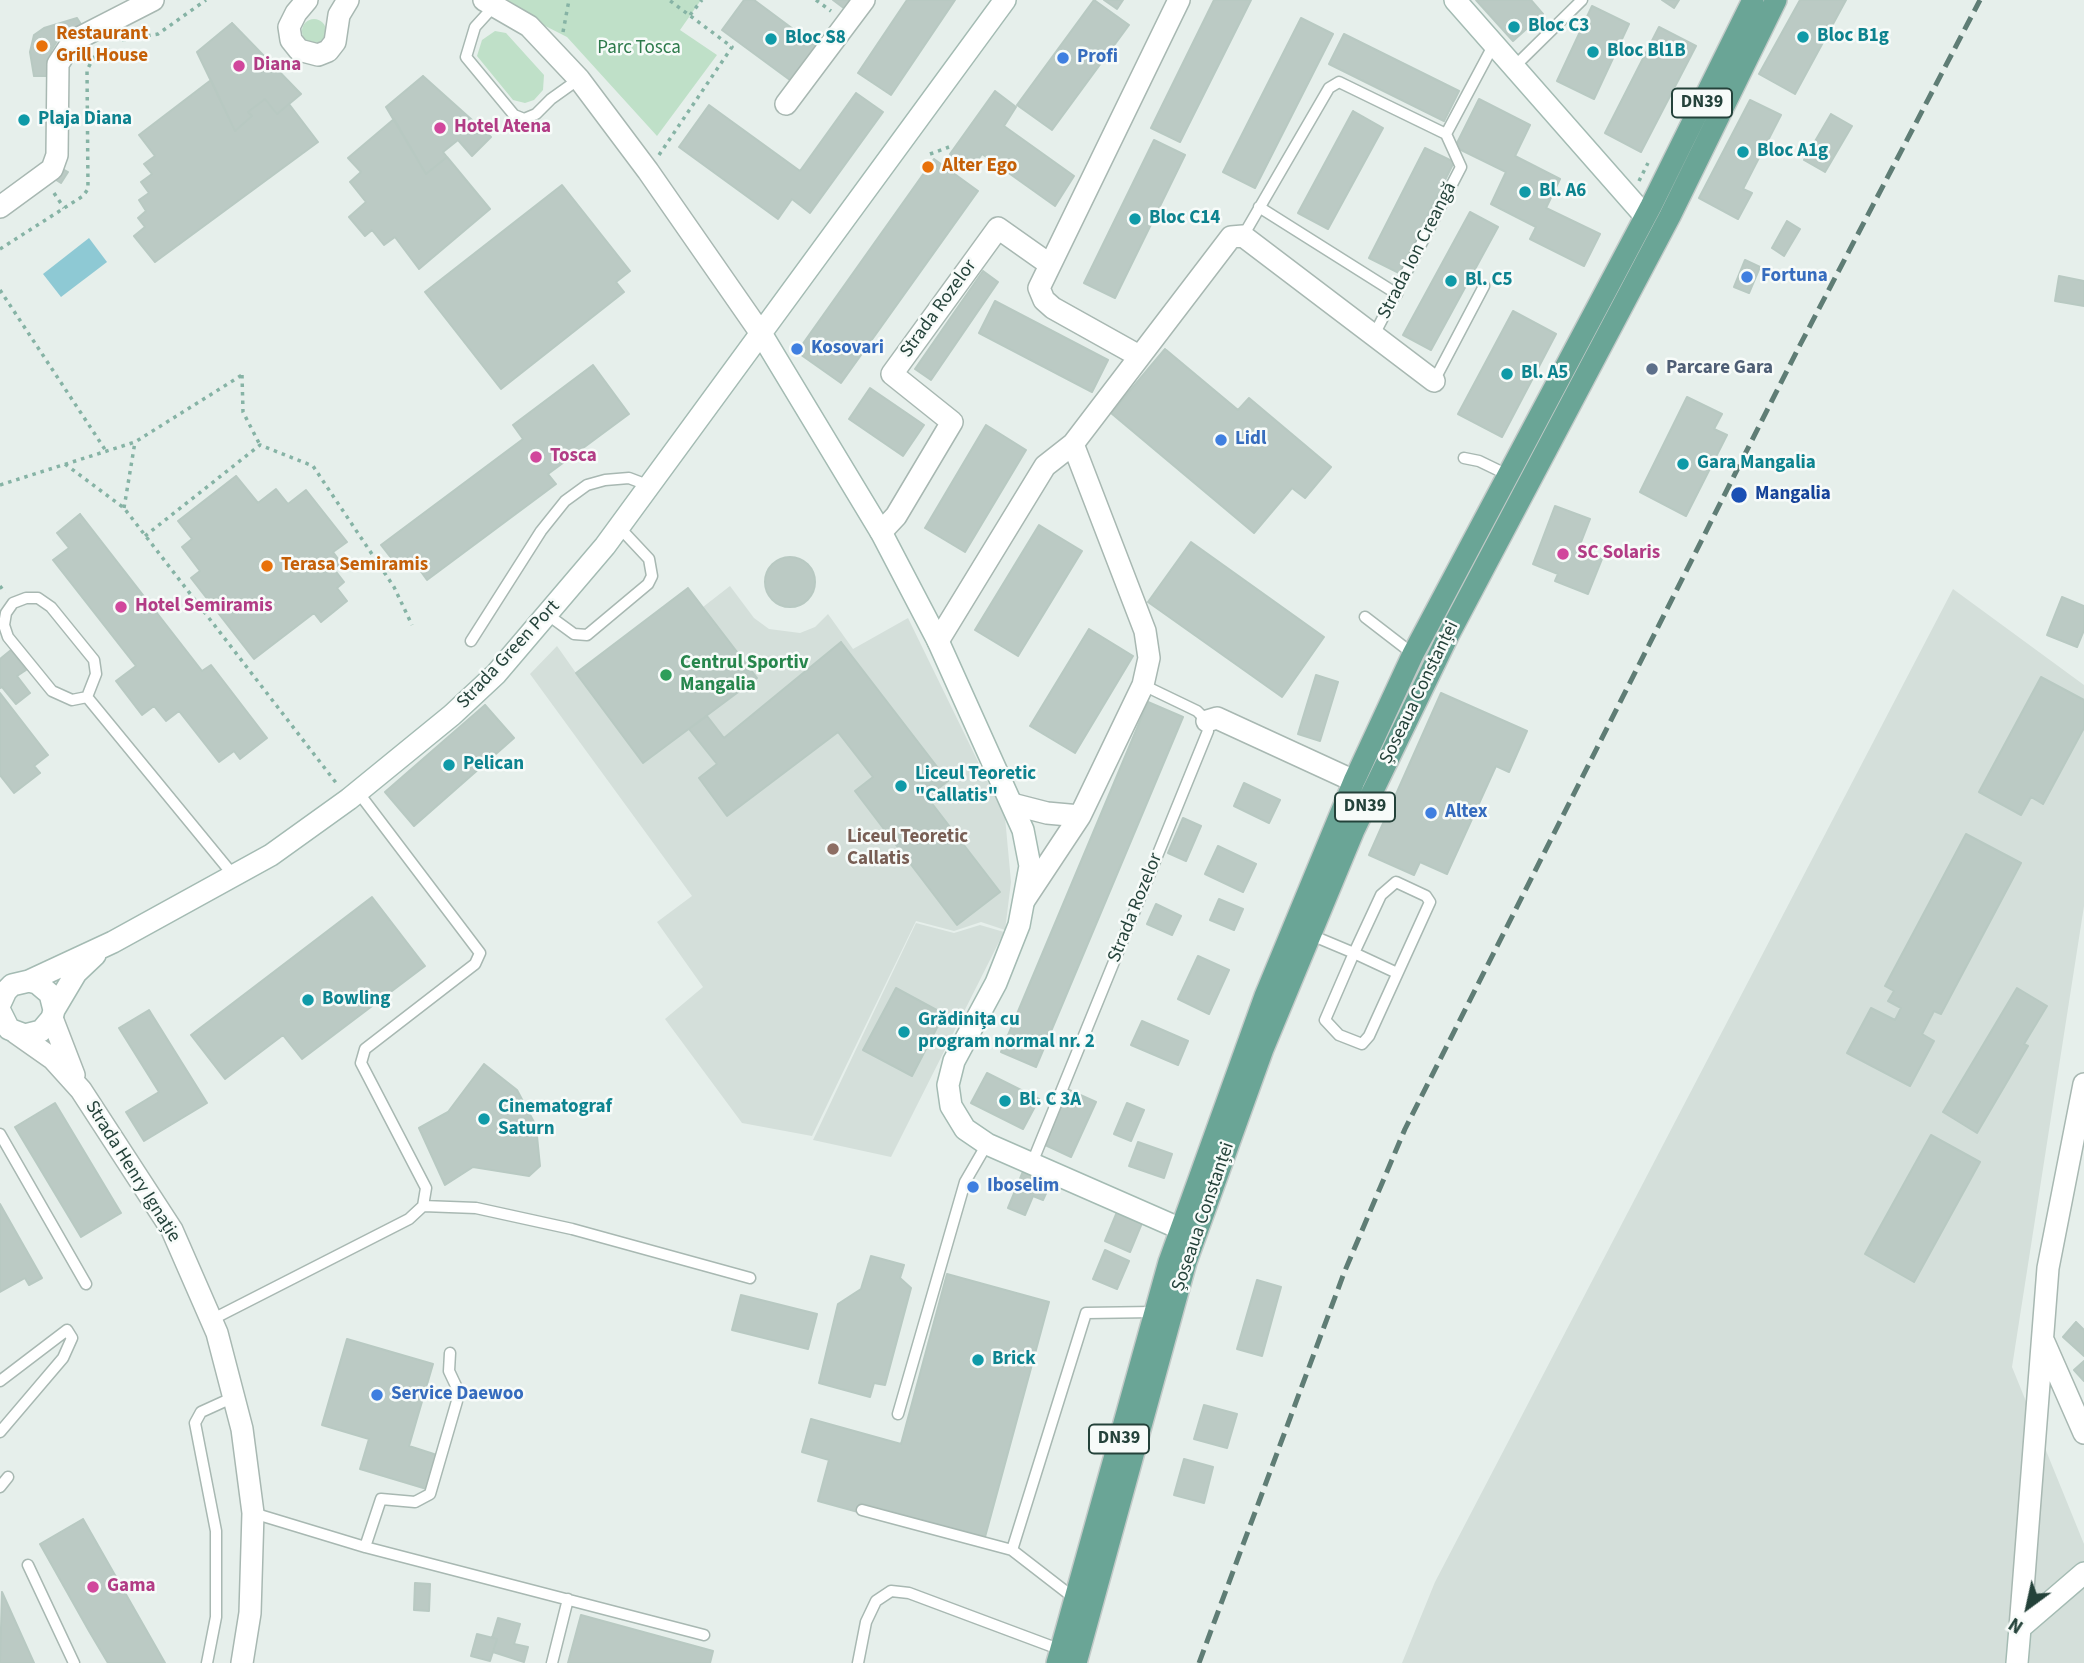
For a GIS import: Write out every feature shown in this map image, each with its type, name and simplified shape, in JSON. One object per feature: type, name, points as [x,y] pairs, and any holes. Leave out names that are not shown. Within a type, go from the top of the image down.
[{"type":"main road","name":"Șoseaua Constanței","points":[[1068,1658],[1074,1598],[1154,1312],[1181,1229],[1265,996],[1354,780],[1413,654],[1645,216],[1753,0]]},
{"type":"main road","name":"Șoseaua Constanței","points":[[1068,1658],[1186,1262],[1263,1049],[1354,830],[1410,710],[1670,216],[1776,0]]},
{"type":"street","points":[[0,207],[52,169],[57,155],[58,64],[73,41],[153,0]]},
{"type":"street","points":[[307,0],[289,27],[290,40],[299,50],[318,55],[328,51],[335,42],[339,15],[348,0]]},
{"type":"street","points":[[786,104],[864,0]]},
{"type":"street","points":[[762,335],[1005,0]]},
{"type":"street","points":[[1139,356],[1053,308],[1044,300],[1039,288],[1113,141],[1179,0]]},
{"type":"street","points":[[1455,0],[1645,216]]},
{"type":"street","points":[[490,3],[529,26],[579,79],[648,171],[762,335],[881,532],[937,641],[1023,830],[1030,866],[1019,925],[996,983],[954,1061],[948,1085],[951,1106],[965,1129],[987,1144],[1181,1229]]},
{"type":"street","name":"Strada Rozelor","points":[[881,532],[896,516],[952,422],[892,374],[999,228],[1049,264]]},
{"type":"street","points":[[937,641],[1045,466],[1073,444],[1139,356],[1237,236],[1434,381]]},
{"type":"street","name":"Strada Green Port","points":[[2,995],[20,982],[29,981],[114,942],[271,855],[353,796],[471,698],[548,615],[619,527],[762,335]]},
{"type":"street","points":[[1025,899],[1080,816],[1143,685],[1149,658],[1145,631],[1073,444]]},
{"type":"street","points":[[1208,721],[1217,718],[1354,780]]},
{"type":"street","points":[[1012,804],[1047,813],[1080,816]]},
{"type":"street","name":"Strada Green Port","points":[[53,1014],[76,973],[114,942]]},
{"type":"street","name":"Strada Henry Ignație","points":[[29,981],[37,983],[50,994],[53,1014],[81,1090]]},
{"type":"street","name":"Strada Henry Ignație","points":[[0,1011],[4,1022],[52,1059],[81,1090],[172,1230],[211,1320],[243,1429],[253,1513],[250,1613],[242,1663]]},
{"type":"street","points":[[16,1033],[25,1035],[41,1031],[53,1014]]},
{"type":"street","points":[[2017,1663],[2048,1268],[2084,1084]]},
{"type":"street","points":[[2043,1339],[2084,1433]]},
{"type":"street","points":[[2020,1628],[2084,1573]]},
{"type":"lane","points":[[1515,66],[1582,0]]},
{"type":"lane","points":[[490,3],[475,27],[467,57],[514,115],[524,119],[537,114],[551,99],[579,79]]},
{"type":"lane","points":[[1237,236],[1259,207],[1329,88],[1339,82],[1446,134],[1494,44]]},
{"type":"lane","name":"Strada Ion Creangă","points":[[1374,335],[1461,167],[1446,134]]},
{"type":"lane","points":[[1259,207],[1397,293]]},
{"type":"lane","points":[[1434,381],[1484,286]]},
{"type":"lane","points":[[1464,458],[1479,461],[1508,475]]},
{"type":"lane","points":[[471,641],[541,531],[565,501],[587,485],[605,480],[629,478],[650,486]]},
{"type":"lane","points":[[548,615],[574,634],[587,635],[648,584],[652,576],[649,559],[619,527]]},
{"type":"lane","points":[[26,598],[38,598],[51,607],[94,660],[96,674],[87,697],[72,700],[52,691],[8,638],[4,625],[6,612],[13,603],[26,598]]},
{"type":"lane","points":[[1365,617],[1413,654]]},
{"type":"lane","points":[[1143,685],[1197,711],[1208,721]]},
{"type":"lane","points":[[87,697],[234,876]]},
{"type":"lane","name":"Strada Rozelor","points":[[1032,1163],[1208,731],[1208,721]]},
{"type":"lane","points":[[211,1320],[409,1219],[423,1206],[426,1188],[361,1063],[365,1049],[475,964],[480,953],[353,796]]},
{"type":"lane","points":[[1396,882],[1426,896],[1430,902],[1369,1036],[1362,1044],[1339,1035],[1325,1020],[1354,953],[1381,895],[1396,882]]},
{"type":"lane","points":[[1311,934],[1397,973]]},
{"type":"lane","points":[[0,1134],[86,1284]]},
{"type":"lane","points":[[898,1414],[965,1182],[987,1144]]},
{"type":"lane","points":[[423,1206],[476,1208],[572,1229],[750,1278]]},
{"type":"lane","points":[[1012,1550],[1086,1313],[1154,1312]]},
{"type":"lane","points":[[0,1381],[67,1330],[72,1338],[63,1358],[0,1432]]},
{"type":"lane","points":[[365,1547],[381,1499],[415,1502],[430,1494],[457,1401],[457,1388],[449,1371],[450,1353]]},
{"type":"lane","points":[[207,1663],[216,1617],[216,1531],[195,1423],[201,1412],[234,1397]]},
{"type":"lane","points":[[0,1487],[8,1477]]},
{"type":"lane","points":[[862,1510],[1012,1550],[1074,1598]]},
{"type":"lane","points":[[253,1513],[365,1547],[704,1635]]},
{"type":"lane","points":[[28,1565],[74,1663]]},
{"type":"lane","points":[[858,1663],[866,1622],[876,1601],[891,1591],[909,1593],[1068,1658]]},
{"type":"lane","points":[[552,1663],[569,1599]]},
{"type":"path","points":[[0,249],[83,196],[88,189],[87,70],[93,57],[117,41],[158,34],[206,0]]},
{"type":"path","points":[[559,55],[569,0]]},
{"type":"path","points":[[648,171],[732,47],[669,0]]},
{"type":"path","points":[[690,16],[702,0]]},
{"type":"path","points":[[930,154],[949,147]]},
{"type":"path","points":[[0,290],[106,451]]},
{"type":"path","points":[[0,485],[135,442],[242,375],[243,412],[260,445],[313,466],[394,587],[412,625]]},
{"type":"path","points":[[124,508],[135,442]]},
{"type":"path","points":[[145,536],[260,445]]},
{"type":"path","points":[[65,464],[124,508],[353,796]]},
{"type":"shaded area","name":"Liceul Teoretic Callatis","points":[[730,586],[754,618],[769,629],[800,633],[815,627],[828,614],[853,649],[908,618],[1005,817],[1011,882],[1005,930],[981,922],[954,931],[916,921],[812,1136],[742,1123],[665,1019],[703,987],[657,922],[692,896],[530,674],[557,646],[576,673],[688,588],[703,607]]},
{"type":"shaded area","points":[[1953,589],[2084,685],[2084,906],[2012,1367],[2084,1544],[2084,1663],[1402,1663],[1435,1582]]},
{"type":"shaded area","points":[[916,923],[954,933],[980,925],[1004,932],[891,1157],[813,1140]]},
{"type":"green space","name":"Parc Tosca","points":[[494,0],[701,0],[680,30],[717,55],[657,136],[567,37]]},
{"type":"green space","points":[[314,19],[325,26],[326,31],[319,42],[314,43],[303,36],[302,31],[309,20]]},
{"type":"green space","points":[[495,31],[506,33],[544,75],[543,90],[534,100],[525,103],[513,100],[477,56],[482,40]]},
{"type":"water","points":[[89,238],[107,262],[61,297],[43,274]]},
{"type":"building","name":"Bloc S8","points":[[744,0],[754,0],[820,49],[794,83],[722,30]]},
{"type":"building","points":[[833,0],[852,0],[845,9]]},
{"type":"building","points":[[907,0],[955,0],[891,95],[858,73]]},
{"type":"building","points":[[1094,0],[1129,25],[1052,130],[1017,105]]},
{"type":"building","points":[[1104,0],[1123,0],[1117,9]]},
{"type":"building","points":[[1214,0],[1251,0],[1180,142],[1151,128]]},
{"type":"building","name":"Bloc C3","points":[[1476,0],[1531,0],[1543,14],[1513,41]]},
{"type":"building","points":[[1662,0],[1679,0],[1674,8]]},
{"type":"building","name":"Bloc B1g","points":[[1800,0],[1846,0],[1795,94],[1759,74]]},
{"type":"building","name":"Bloc Bl1B","points":[[1592,6],[1629,24],[1594,99],[1557,81]]},
{"type":"building","name":"Restaurant Grill House","points":[[77,18],[84,29],[57,41],[51,51],[50,76],[34,76],[30,52],[34,35],[44,28]]},
{"type":"building","points":[[1301,18],[1333,34],[1255,188],[1223,172]]},
{"type":"building","name":"Diana","points":[[232,23],[301,94],[277,114],[265,99],[248,112],[252,116],[235,131],[197,52]]},
{"type":"building","points":[[1659,27],[1696,46],[1641,152],[1605,133]]},
{"type":"building","points":[[1344,34],[1459,91],[1444,121],[1329,64]]},
{"type":"building","name":"Hotel Atena","points":[[423,76],[491,137],[472,156],[458,140],[443,152],[447,157],[426,174],[386,107]]},
{"type":"building","points":[[211,80],[235,131],[252,116],[248,112],[265,99],[277,114],[289,104],[318,142],[155,262],[134,236],[145,227],[138,218],[146,211],[139,200],[149,193],[141,182],[152,174],[144,164],[155,156],[139,135]]},
{"type":"building","points":[[995,91],[1016,107],[1004,126],[1074,176],[1055,206],[982,154],[970,171],[950,154]]},
{"type":"building","points":[[856,93],[883,112],[810,213],[792,199],[778,219],[679,147],[709,105],[800,171]]},
{"type":"building","name":"Bl. A6","points":[[1479,99],[1530,125],[1515,156],[1560,179],[1546,208],[1600,234],[1584,266],[1530,239],[1536,227],[1491,204],[1506,172],[1455,147]]},
{"type":"building","name":"Bloc A1g","points":[[1750,100],[1781,115],[1743,189],[1752,193],[1738,219],[1699,198]]},
{"type":"building","points":[[1353,111],[1383,128],[1328,229],[1298,213]]},
{"type":"building","points":[[1831,114],[1852,126],[1825,172],[1804,160]]},
{"type":"building","points":[[394,119],[426,174],[447,157],[490,209],[419,269],[395,237],[384,245],[372,230],[365,236],[349,217],[366,202],[350,182],[361,172],[348,158]]},
{"type":"building","name":"Bloc C14","points":[[1154,140],[1185,155],[1115,298],[1084,283]]},
{"type":"building","points":[[1425,148],[1454,162],[1399,273],[1369,258]]},
{"type":"building","points":[[934,159],[978,191],[841,383],[797,352]]},
{"type":"building","points":[[59,167],[68,172],[61,183],[53,178]]},
{"type":"building","points":[[562,185],[630,271],[616,282],[624,292],[501,389],[425,292]]},
{"type":"building","name":"Bl. C5","points":[[1470,212],[1498,227],[1431,350],[1403,335]]},
{"type":"building","points":[[1787,221],[1800,229],[1784,256],[1772,248]]},
{"type":"building","name":"Fortuna","points":[[1745,260],[1760,267],[1749,293],[1734,287]]},
{"type":"building","points":[[983,271],[998,282],[931,380],[915,369]]},
{"type":"building","points":[[2059,276],[2084,281],[2084,306],[2055,301]]},
{"type":"building","points":[[995,301],[1108,360],[1092,392],[979,333]]},
{"type":"building","name":"Bl. A5","points":[[1513,311],[1556,334],[1502,437],[1458,414]]},
{"type":"building","name":"Lidl","points":[[1165,349],[1238,410],[1249,398],[1331,467],[1305,498],[1292,488],[1254,533],[1111,413]]},
{"type":"building","name":"Tosca","points":[[593,365],[629,414],[548,474],[556,484],[427,580],[412,559],[399,568],[381,545],[523,439],[513,425]]},
{"type":"building","points":[[870,388],[924,425],[903,456],[849,419]]},
{"type":"building","name":"Gara Mangalia","points":[[1687,397],[1722,414],[1714,429],[1727,435],[1686,516],[1640,492]]},
{"type":"building","points":[[986,425],[1026,450],[965,552],[925,528]]},
{"type":"building","name":"Terasa Semiramis","points":[[236,476],[258,503],[276,489],[288,504],[306,490],[347,542],[333,552],[341,563],[334,569],[344,582],[337,588],[347,601],[321,622],[314,613],[254,659],[191,578],[200,571],[182,547],[192,539],[178,521]]},
{"type":"building","name":"SC Solaris","points":[[1555,506],[1590,519],[1578,550],[1602,559],[1588,594],[1555,581],[1558,574],[1533,564]]},
{"type":"building","name":"Hotel Semiramis","points":[[80,514],[202,671],[211,665],[267,738],[240,759],[234,751],[219,762],[179,711],[166,721],[154,706],[142,715],[116,681],[136,666],[53,560],[69,548],[57,533]]},
{"type":"building","points":[[1039,525],[1082,551],[1018,656],[975,630]]},
{"type":"building","points":[[1191,542],[1324,637],[1282,697],[1148,602]]},
{"type":"building","points":[[790,557],[808,564],[815,582],[808,600],[790,607],[772,600],[765,582],[772,564]]},
{"type":"building","name":"Centrul Sportiv Mangalia","points":[[688,588],[757,678],[643,763],[576,673]]},
{"type":"building","points":[[2062,597],[2084,606],[2084,630],[2077,647],[2047,635]]},
{"type":"building","points":[[1089,629],[1133,656],[1075,753],[1030,726]]},
{"type":"building","name":"Liceul Teoretic \"Callatis\"","points":[[841,642],[948,781],[927,797],[1000,892],[957,925],[855,791],[873,777],[838,732],[727,816],[699,778],[717,764],[689,729],[707,716],[724,738]]},
{"type":"building","points":[[11,650],[26,670],[17,676],[30,693],[16,704],[2,687],[0,688],[0,659]]},
{"type":"building","points":[[1316,675],[1338,682],[1320,741],[1298,734]]},
{"type":"building","points":[[2041,677],[2084,700],[2084,728],[2043,804],[2031,797],[2021,815],[1979,792]]},
{"type":"building","points":[[0,693],[48,755],[34,766],[40,773],[14,793],[0,775]]},
{"type":"building","name":"Altex","points":[[1441,693],[1527,731],[1509,772],[1496,766],[1447,874],[1420,862],[1414,875],[1369,855]]},
{"type":"building","points":[[1148,702],[1183,717],[1036,1067],[1001,1052]]},
{"type":"building","name":"Pelican","points":[[485,705],[514,738],[414,826],[385,792]]},
{"type":"building","points":[[1244,783],[1280,800],[1269,823],[1234,806]]},
{"type":"building","points":[[1183,818],[1201,826],[1186,861],[1168,853]]},
{"type":"building","points":[[1966,834],[2021,863],[1941,1014],[1934,1011],[1922,1034],[1934,1041],[1910,1086],[1847,1053],[1871,1008],[1895,1020],[1901,1008],[1888,1001],[1894,991],[1885,986]]},
{"type":"building","points":[[1218,846],[1256,864],[1243,892],[1205,874]]},
{"type":"building","name":"Bowling","points":[[372,897],[425,966],[302,1059],[283,1035],[225,1079],[191,1035]]},
{"type":"building","points":[[1219,899],[1243,909],[1234,930],[1210,920]]},
{"type":"building","points":[[1156,904],[1181,916],[1172,935],[1147,924]]},
{"type":"building","points":[[1198,956],[1229,970],[1209,1014],[1178,999]]},
{"type":"building","name":"Grădinița cu program normal nr. 2","points":[[896,988],[944,1014],[912,1076],[863,1050]]},
{"type":"building","points":[[2017,988],[2047,1006],[2024,1044],[2028,1046],[1977,1133],[1943,1112]]},
{"type":"building","points":[[149,1010],[207,1103],[144,1141],[126,1112],[159,1092],[119,1028]]},
{"type":"building","points":[[1142,1021],[1188,1041],[1178,1065],[1131,1045]]},
{"type":"building","name":"Cinematograf Saturn","points":[[484,1064],[517,1090],[536,1126],[540,1166],[529,1176],[473,1167],[445,1185],[419,1128],[448,1112]]},
{"type":"building","name":"Bl. C 3A","points":[[987,1073],[1039,1099],[1023,1129],[971,1103]]},
{"type":"building","points":[[1067,1089],[1096,1102],[1071,1157],[1043,1144]]},
{"type":"building","points":[[55,1103],[121,1213],[81,1237],[15,1127]]},
{"type":"building","points":[[1127,1103],[1144,1110],[1131,1141],[1114,1134]]},
{"type":"building","points":[[1931,1135],[1980,1162],[1914,1282],[1865,1254]]},
{"type":"building","points":[[1138,1142],[1172,1154],[1164,1178],[1129,1166]]},
{"type":"building","points":[[1024,1169],[1052,1180],[1043,1200],[1033,1196],[1025,1215],[1008,1208]]},
{"type":"building","points":[[0,1204],[42,1278],[29,1285],[25,1278],[0,1292]]},
{"type":"building","points":[[1117,1212],[1142,1223],[1130,1252],[1105,1241]]},
{"type":"building","points":[[1105,1250],[1129,1261],[1117,1289],[1093,1279]]},
{"type":"building","points":[[871,1256],[904,1265],[900,1278],[911,1288],[885,1385],[874,1383],[870,1397],[819,1383],[838,1304],[861,1289]]},
{"type":"building","name":"Brick","points":[[947,1274],[1049,1302],[985,1537],[860,1503],[858,1512],[818,1501],[829,1460],[802,1452],[811,1419],[901,1444]]},
{"type":"building","points":[[1257,1280],[1281,1287],[1262,1356],[1237,1349]]},
{"type":"building","points":[[741,1295],[817,1314],[808,1349],[732,1330]]},
{"type":"building","points":[[2076,1322],[2084,1330],[2084,1356],[2063,1337]]},
{"type":"building","name":"Service Daewoo","points":[[347,1339],[433,1364],[409,1446],[440,1456],[430,1490],[360,1469],[369,1439],[322,1425]]},
{"type":"building","points":[[2084,1361],[2084,1381],[2074,1370]]},
{"type":"building","points":[[1204,1405],[1237,1414],[1227,1448],[1194,1439]]},
{"type":"building","points":[[1184,1459],[1213,1467],[1204,1503],[1174,1495]]},
{"type":"building","name":"Gama","points":[[83,1519],[165,1663],[108,1663],[89,1631],[40,1544]]},
{"type":"building","points":[[415,1583],[430,1584],[429,1611],[414,1610]]},
{"type":"building","points":[[2,1592],[34,1663],[0,1663]]},
{"type":"building","points":[[581,1615],[713,1651],[710,1663],[568,1663]]},
{"type":"building","points":[[498,1618],[520,1624],[514,1644],[528,1647],[524,1662],[493,1652],[497,1639],[492,1638]]},
{"type":"building","points":[[477,1634],[497,1639],[490,1661],[471,1656]]},
{"type":"railway","points":[[1199,1663],[1344,1273],[1405,1129],[1800,345],[1980,0]]},
{"type":"place","name":"Bloc C3","points":[[1514,27]]},
{"type":"place","name":"Bloc B1g","points":[[1803,37]]},
{"type":"place","name":"Bloc S8","points":[[771,39]]},
{"type":"place","name":"Restaurant Grill House","points":[[42,46]]},
{"type":"place","name":"Bloc Bl1B","points":[[1593,52]]},
{"type":"place","name":"Profi","points":[[1063,58]]},
{"type":"place","name":"Diana","points":[[239,66]]},
{"type":"place","name":"Plaja Diana","points":[[24,120]]},
{"type":"place","name":"Hotel Atena","points":[[440,128]]},
{"type":"place","name":"Bloc A1g","points":[[1743,152]]},
{"type":"place","name":"Alter Ego","points":[[928,167]]},
{"type":"place","name":"Bl. A6","points":[[1525,192]]},
{"type":"place","name":"Bloc C14","points":[[1135,219]]},
{"type":"place","name":"Fortuna","points":[[1747,277]]},
{"type":"place","name":"Bl. C5","points":[[1451,281]]},
{"type":"place","name":"Kosovari","points":[[797,349]]},
{"type":"place","name":"Parcare Gara","points":[[1652,369]]},
{"type":"place","name":"Bl. A5","points":[[1507,374]]},
{"type":"place","name":"Lidl","points":[[1221,440]]},
{"type":"place","name":"Tosca","points":[[536,457]]},
{"type":"place","name":"Gara Mangalia","points":[[1683,464]]},
{"type":"place","name":"Mangalia","points":[[1739,495]]},
{"type":"place","name":"SC Solaris","points":[[1563,554]]},
{"type":"place","name":"Terasa Semiramis","points":[[267,566]]},
{"type":"place","name":"Hotel Semiramis","points":[[121,607]]},
{"type":"place","name":"Centrul Sportiv Mangalia","points":[[666,675]]},
{"type":"place","name":"Pelican","points":[[449,765]]},
{"type":"place","name":"Liceul Teoretic \"Callatis\"","points":[[901,786]]},
{"type":"place","name":"Altex","points":[[1431,813]]},
{"type":"place","name":"Liceul Teoretic Callatis","points":[[833,849]]},
{"type":"place","name":"Bowling","points":[[308,1000]]},
{"type":"place","name":"Grădinița cu program normal nr. 2","points":[[904,1032]]},
{"type":"place","name":"Bl. C 3A","points":[[1005,1101]]},
{"type":"place","name":"Cinematograf Saturn","points":[[484,1119]]},
{"type":"place","name":"Iboselim","points":[[973,1187]]},
{"type":"place","name":"Brick","points":[[978,1360]]},
{"type":"place","name":"Service Daewoo","points":[[377,1395]]},
{"type":"place","name":"Gama","points":[[93,1587]]}]
